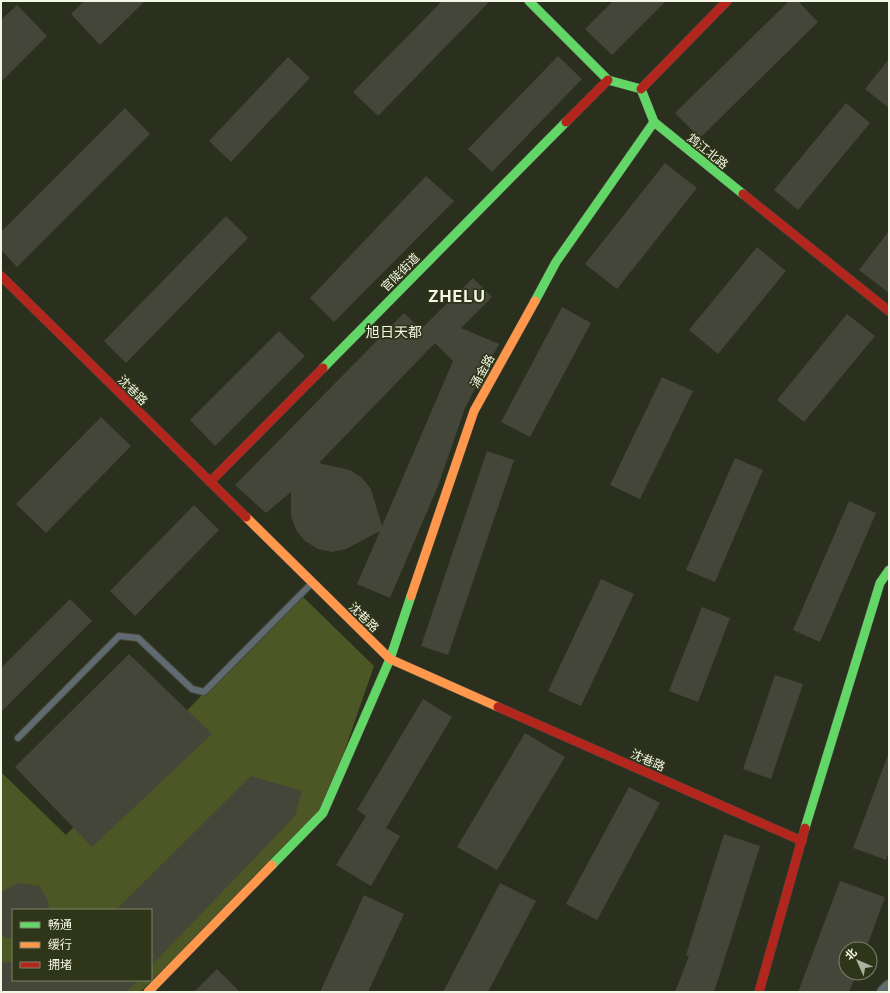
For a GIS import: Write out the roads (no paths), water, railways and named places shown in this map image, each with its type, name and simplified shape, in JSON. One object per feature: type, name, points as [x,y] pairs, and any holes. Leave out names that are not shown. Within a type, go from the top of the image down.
[{"type":"street","points":[[529,1],[608,80],[641,89],[727,1]]},
{"type":"street","name":"官陡街道","points":[[210,482],[608,80]]},
{"type":"street","name":"鸩江北路","points":[[641,89],[654,122],[889,312]]},
{"type":"street","name":"涌金路","points":[[148,992],[323,813],[390,659],[474,411],[556,262],[654,122]]},
{"type":"street","name":"沈巷路","points":[[1,276],[390,659],[802,841]]},
{"type":"street","points":[[759,992],[802,841],[880,583],[889,570]]},
{"type":"street","points":[[883,992],[889,986]]},
{"type":"lane","points":[[18,738],[118,636],[138,638],[192,689],[204,692],[312,583]]},
{"type":"district","name":"ZHELU","points":[[457,296]]},
{"type":"district","name":"旭日天都","points":[[394,331]]}]
